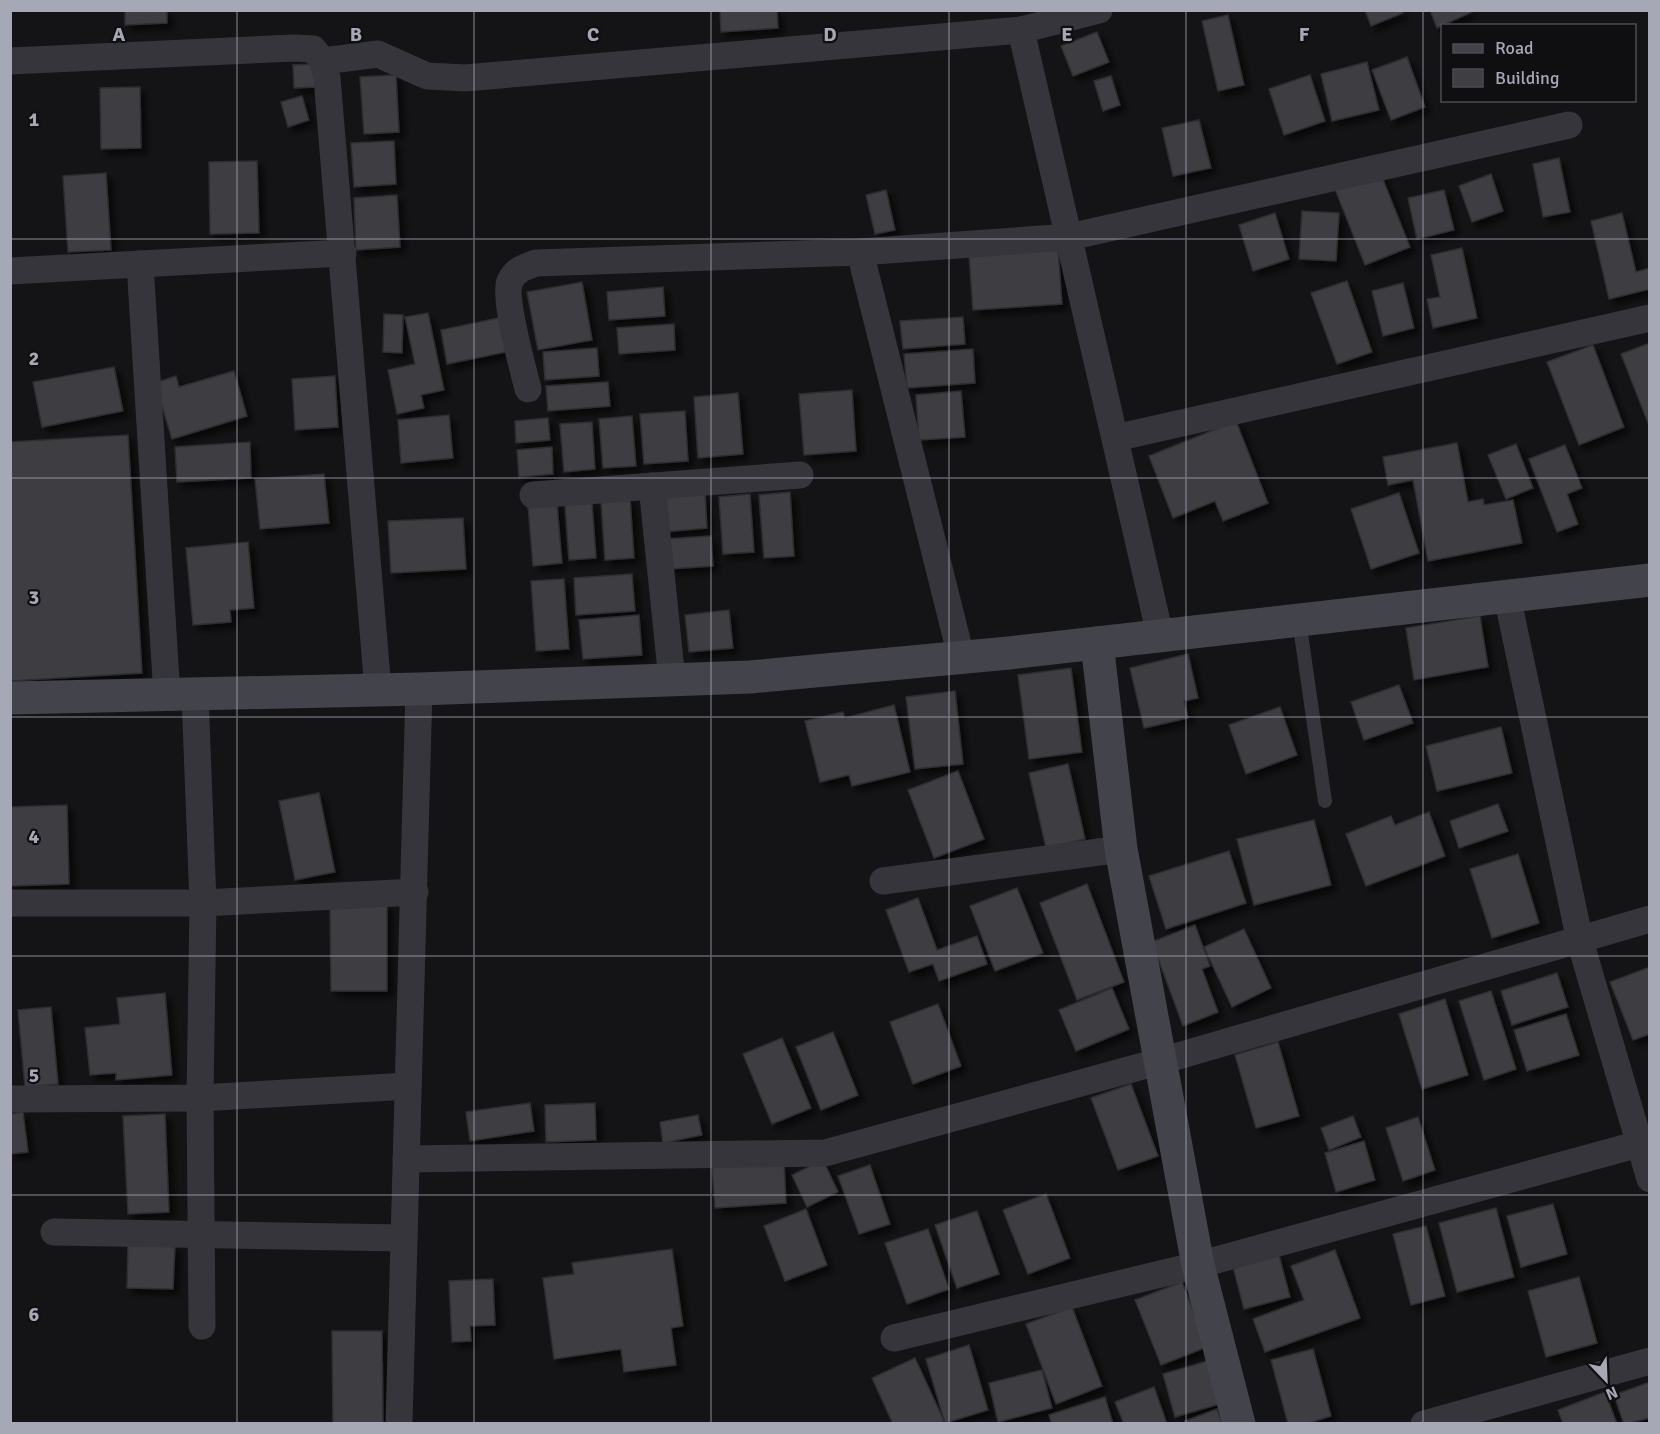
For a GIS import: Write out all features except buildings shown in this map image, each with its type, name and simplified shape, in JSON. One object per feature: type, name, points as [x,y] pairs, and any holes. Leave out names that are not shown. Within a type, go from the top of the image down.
[{"type":"street","points":[[323,61],[378,54],[427,76],[465,78],[1021,30],[1097,11]]},
{"type":"street","points":[[1021,30],[1160,635]]},
{"type":"street","points":[[10,61],[294,48],[313,49],[323,61],[327,78],[343,253],[378,690]]},
{"type":"street","points":[[528,389],[509,300],[509,283],[519,268],[536,263],[860,252],[1069,237],[1569,125]]},
{"type":"street","points":[[860,252],[961,656]]},
{"type":"street","points":[[10,271],[343,253]]},
{"type":"street","points":[[140,264],[203,903],[200,1098],[202,1326]]},
{"type":"street","points":[[1115,438],[1650,318]]},
{"type":"street","points":[[532,495],[800,475]]},
{"type":"street","points":[[652,486],[672,680]]},
{"type":"street","points":[[10,698],[419,689],[750,677],[1097,643],[1650,580]]},
{"type":"street","points":[[1508,596],[1580,941],[1645,1142],[1650,1179]]},
{"type":"street","points":[[1097,643],[1121,849],[1198,1265],[1239,1424]]},
{"type":"street","points":[[399,1424],[419,689]]},
{"type":"street","points":[[883,881],[1121,849]]},
{"type":"street","points":[[10,903],[203,903],[415,892]]},
{"type":"street","points":[[406,1159],[825,1153],[1161,1061],[1650,919]]},
{"type":"street","points":[[10,1099],[200,1098],[408,1086]]},
{"type":"street","points":[[894,1338],[1198,1265],[1645,1142]]},
{"type":"street","points":[[54,1232],[404,1238]]},
{"type":"street","points":[[1424,1424],[1650,1361]]},
{"type":"lane","points":[[1299,620],[1325,801]]}]
